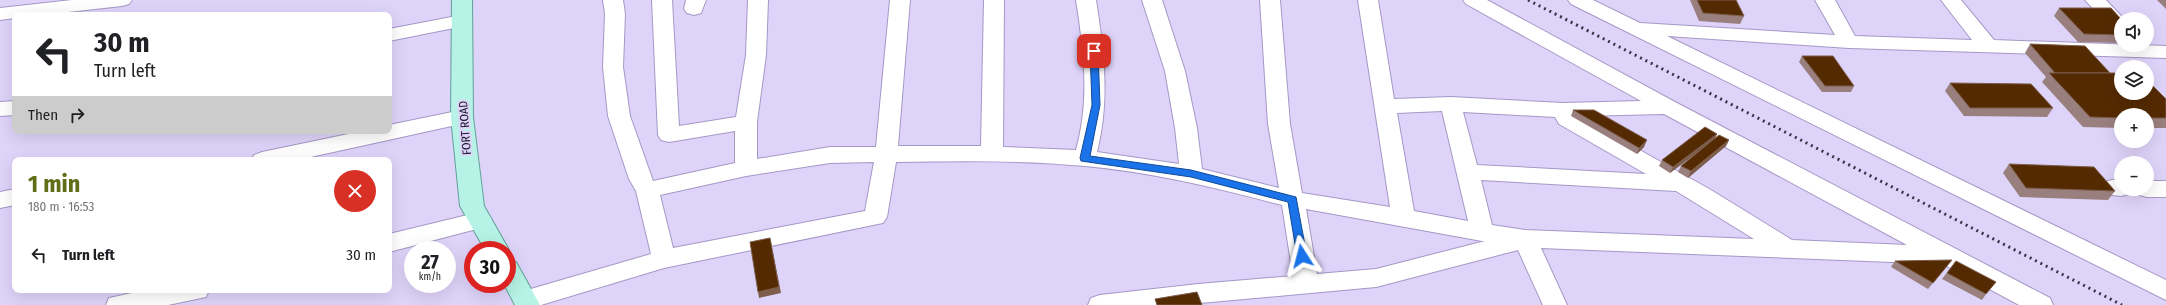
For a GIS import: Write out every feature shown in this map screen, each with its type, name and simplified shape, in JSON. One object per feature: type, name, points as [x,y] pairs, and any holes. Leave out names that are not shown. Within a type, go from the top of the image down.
[{"type":"main road","name":"FORT ROAD","points":[[462,0],[462,117],[472,206],[492,241]]},
{"type":"main road","points":[[516,284],[527,303]]},
{"type":"street","points":[[17,12],[122,0]]},
{"type":"street","points":[[613,0],[615,14],[613,66],[619,116],[640,179],[647,190],[664,259]]},
{"type":"street","points":[[662,0],[661,30],[668,92],[669,135],[746,122]]},
{"type":"street","points":[[746,168],[746,122],[756,55],[758,0]]},
{"type":"street","points":[[527,303],[664,259],[875,217],[886,154],[900,0]]},
{"type":"street","points":[[992,154],[994,0]]},
{"type":"street","points":[[1085,158],[1096,105],[1096,63],[1086,0]]},
{"type":"street","points":[[1152,0],[1175,71],[1191,174]]},
{"type":"street","points":[[1270,0],[1279,124],[1306,284]]},
{"type":"street","points":[[1368,0],[1403,218]]},
{"type":"street","points":[[1473,0],[1668,107],[2041,305]]},
{"type":"street","points":[[1578,0],[2166,291]]},
{"type":"street","points":[[1825,0],[1848,42]]},
{"type":"street","points":[[1951,0],[1988,44]]},
{"type":"street","points":[[2095,0],[2114,20]]},
{"type":"street","points":[[0,14],[12,13]]},
{"type":"street","points":[[392,34],[462,21]]},
{"type":"street","points":[[1630,26],[1706,34],[1848,42],[2114,47]]},
{"type":"street","points":[[2154,50],[2166,52]]},
{"type":"street","points":[[1385,106],[1451,104],[1563,110],[1668,107]]},
{"type":"street","points":[[1451,104],[1469,172],[1482,232]]},
{"type":"street","points":[[0,109],[12,108]]},
{"type":"street","points":[[1563,110],[1567,119],[1680,183],[1790,249]]},
{"type":"street","points":[[392,132],[462,117]]},
{"type":"street","points":[[276,157],[383,134]]},
{"type":"street","points":[[647,190],[746,168],[830,155],[992,154],[1085,158],[1191,174],[1292,199],[1525,239],[1949,255]]},
{"type":"street","points":[[1469,172],[1680,183]]},
{"type":"street","points":[[2154,189],[2166,189]]},
{"type":"street","points":[[0,200],[12,198]]},
{"type":"street","points":[[392,242],[480,220]]},
{"type":"street","points":[[1100,305],[1198,293],[1376,278],[1525,239]]},
{"type":"street","points":[[1525,239],[1555,305]]},
{"type":"street","points":[[118,305],[181,293]]},
{"type":"building","points":[[1697,0],[1736,0],[1744,16],[1703,13]]},
{"type":"building","points":[[2059,8],[2111,8],[2115,12],[2114,35],[2084,34]]},
{"type":"building","points":[[2030,44],[2085,46],[2110,73],[2055,73]]},
{"type":"building","points":[[1802,56],[1833,56],[1854,86],[1825,86]]},
{"type":"building","points":[[2049,73],[2114,73],[2114,100],[2154,100],[2154,87],[2166,99],[2166,118],[2154,118],[2154,108],[2114,108],[2114,118],[2090,117]]},
{"type":"building","points":[[1950,83],[2031,84],[2053,108],[1970,108]]},
{"type":"building","points":[[1573,110],[1594,110],[1647,140],[1639,148]]},
{"type":"building","points":[[1705,127],[1717,134],[1673,167],[1662,160]]},
{"type":"building","points":[[1719,135],[1729,140],[1691,171],[1681,166]]},
{"type":"building","points":[[2009,164],[2094,167],[2114,191],[2026,188]]},
{"type":"building","points":[[770,238],[779,287],[758,292],[750,242]]},
{"type":"building","points":[[1952,260],[1933,283],[1895,261]]},
{"type":"building","points":[[1956,261],[1996,282],[1986,294],[1947,273]]},
{"type":"building","points":[[1197,292],[1202,305],[1157,305],[1155,299]]},
{"type":"railway","points":[[1528,0],[2122,305]]},
{"type":"route","points":[[1094,51],[1096,63],[1096,105],[1089,145],[1085,158],[1191,174],[1292,199],[1302,256]]}]
